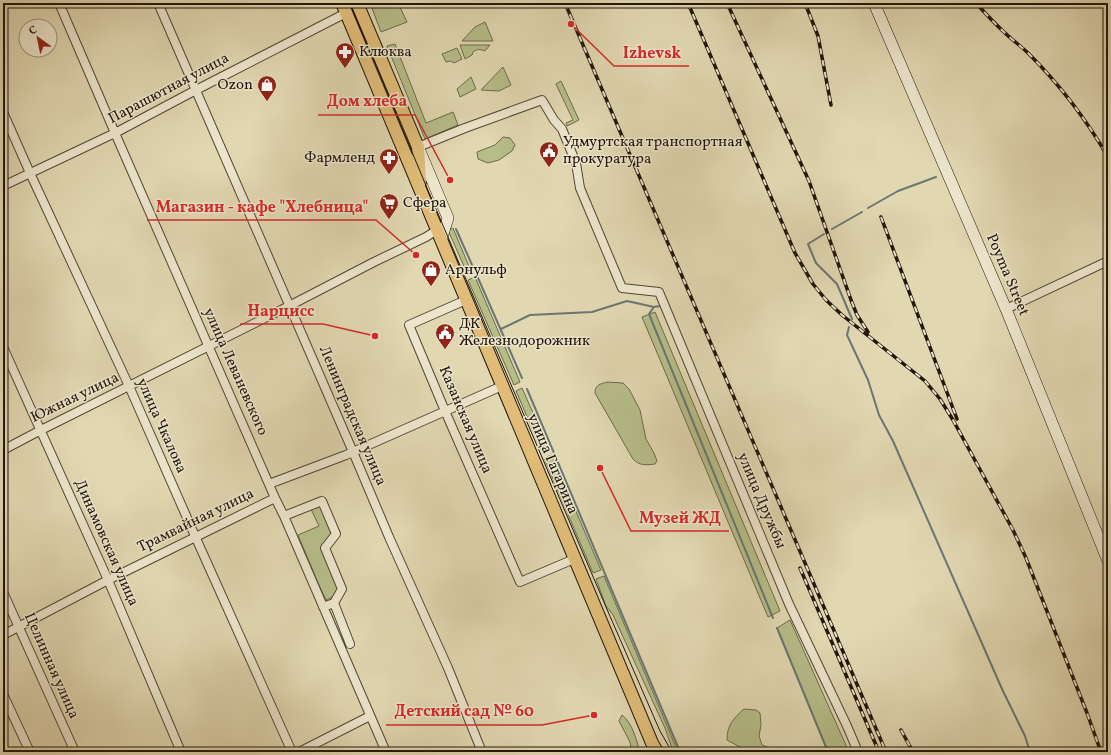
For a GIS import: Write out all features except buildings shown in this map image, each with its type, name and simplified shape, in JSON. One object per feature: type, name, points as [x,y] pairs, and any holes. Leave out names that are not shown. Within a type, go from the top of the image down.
[{"type":"main road","name":"улица Гагарина","points":[[357,3],[418,147],[419,187]]},
{"type":"main road","name":"Poyma Street","points":[[874,3],[1006,309],[1108,561]]},
{"type":"main road","name":"улица Гагарина","points":[[344,8],[574,559],[657,752]]},
{"type":"main road","points":[[418,147],[448,218],[439,235]]},
{"type":"street","name":"улица Леваневского","points":[[59,3],[114,134],[284,516],[386,752]]},
{"type":"street","name":"Ленинградская улица","points":[[158,3],[389,537],[448,668],[482,752]]},
{"type":"street","name":"Парашютная улица","points":[[3,186],[114,134],[344,8]]},
{"type":"street","name":"улица Дружбы","points":[[418,147],[542,100],[565,135],[576,162],[580,188],[622,288],[659,292],[789,604],[858,752]]},
{"type":"street","name":"улица Чкалова","points":[[3,112],[30,174],[129,386],[292,752]]},
{"type":"street","name":"Южная улица","points":[[3,450],[209,347],[374,262],[426,237],[439,235]]},
{"type":"street","points":[[1006,309],[1108,261]]},
{"type":"street","name":"Казанская улица","points":[[466,300],[409,324],[445,411],[520,582],[574,559]]},
{"type":"street","name":"Динамовская улица","points":[[3,347],[108,580],[181,752]]},
{"type":"street","name":"Трамвайная улица","points":[[269,484],[353,452],[502,386]]},
{"type":"street","name":"Трамвайная улица","points":[[3,635],[195,536],[275,498]]},
{"type":"street","points":[[284,516],[322,501],[336,534],[325,548],[342,589],[334,603],[324,607]]},
{"type":"street","name":"Целинная улица","points":[[3,592],[75,752]]},
{"type":"street","points":[[334,603],[350,644]]},
{"type":"street","points":[[3,694],[30,752]]},
{"type":"street","points":[[299,752],[370,716]]},
{"type":"green space","points":[[370,3],[398,3],[407,22],[381,32]]},
{"type":"green space","points":[[485,22],[493,41],[462,41],[475,27]]},
{"type":"green space","points":[[395,44],[426,123],[453,112],[458,125],[425,139],[387,46]]},
{"type":"green space","points":[[460,45],[490,45],[485,51],[476,50],[472,55],[465,59]]},
{"type":"green space","points":[[457,48],[462,59],[454,63],[451,61],[446,62],[442,54]]},
{"type":"green space","points":[[503,67],[511,85],[499,91],[481,90]]},
{"type":"green space","points":[[471,77],[476,89],[460,97],[457,89]]},
{"type":"green space","points":[[561,81],[579,120],[567,126],[566,123],[573,120],[556,84]]},
{"type":"green space","points":[[503,137],[510,138],[515,145],[512,151],[499,160],[488,163],[478,159],[477,152],[495,145]]},
{"type":"green space","points":[[453,228],[471,271],[467,273],[448,230]]},
{"type":"green space","points":[[475,277],[520,382],[514,385],[468,280]]},
{"type":"green space","points":[[655,312],[780,611],[768,617],[642,317]]},
{"type":"green space","points":[[607,382],[623,383],[629,389],[640,410],[646,439],[657,461],[655,464],[640,464],[633,459],[595,393],[595,390],[600,384]]},
{"type":"green space","points":[[522,388],[550,451],[543,454],[516,391]]},
{"type":"green space","points":[[552,455],[601,570],[593,573],[544,458]]},
{"type":"green space","points":[[320,504],[333,535],[323,554],[340,589],[334,596],[326,600],[298,535],[319,526],[310,507]]},
{"type":"green space","points":[[604,576],[678,752],[672,748],[665,728],[613,615],[606,606],[596,579]]},
{"type":"green space","points":[[790,620],[849,752],[828,752],[777,628]]},
{"type":"green space","points":[[744,709],[756,710],[760,713],[761,725],[759,736],[762,745],[780,752],[739,752],[740,747],[727,740],[729,726]]},
{"type":"green space","points":[[622,715],[631,727],[640,752],[632,752],[630,742],[619,721]]},
{"type":"waterway","points":[[868,208],[898,191],[936,177]]},
{"type":"waterway","points":[[832,229],[862,212]]},
{"type":"waterway","points":[[456,229],[473,267]]},
{"type":"waterway","points":[[824,234],[808,244],[816,263],[837,284],[852,319]]},
{"type":"waterway","points":[[478,278],[522,378]]},
{"type":"waterway","points":[[501,329],[530,315],[592,312],[627,301],[654,307]]},
{"type":"waterway","points":[[660,306],[654,307],[649,314],[773,618]]},
{"type":"waterway","points":[[849,327],[847,335],[868,380],[879,415],[893,441],[1002,689],[1025,736],[1030,752]]},
{"type":"waterway","points":[[527,389],[678,747]]},
{"type":"waterway","points":[[777,628],[828,752]]},
{"type":"tram line","points":[[350,3],[427,188],[606,607],[660,731],[672,752]]},
{"type":"railway","points":[[565,3],[886,752]]},
{"type":"railway","points":[[688,3],[795,253],[813,284],[826,300],[842,315],[925,381],[940,399],[953,420],[1013,530],[1026,558],[1101,752]]},
{"type":"railway","points":[[727,3],[809,181],[851,300],[857,315],[868,332]]},
{"type":"railway","points":[[805,3],[818,36],[831,105]]},
{"type":"railway","points":[[976,3],[1000,29],[1029,54],[1062,90],[1091,129],[1108,157]]},
{"type":"railway","points":[[881,217],[957,419]]},
{"type":"railway","points":[[800,568],[879,752]]},
{"type":"railway","points":[[901,730],[913,752]]},
{"type":"place","name":"Izhevsk","points":[[571,24]]},
{"type":"place","name":"Клюква","points":[[345,69]]},
{"type":"place","name":"Ozon","points":[[267,102]]},
{"type":"place","name":"Удмуртская транспортная прокуратура","points":[[549,168]]},
{"type":"place","name":"Фармленд","points":[[389,175]]},
{"type":"place","name":"Дом хлеба","points":[[450,180]]},
{"type":"place","name":"Сфера","points":[[389,220]]},
{"type":"place","name":"Магазин - кафе \"Хлебница\"","points":[[416,255]]},
{"type":"place","name":"Арнульф","points":[[431,287]]},
{"type":"place","name":"Нарцисс","points":[[375,336]]},
{"type":"place","name":"ДК Железнодорожник","points":[[445,350]]},
{"type":"place","name":"Музей ЖД","points":[[600,468]]},
{"type":"place","name":"Детский сад № 60","points":[[594,715]]}]
